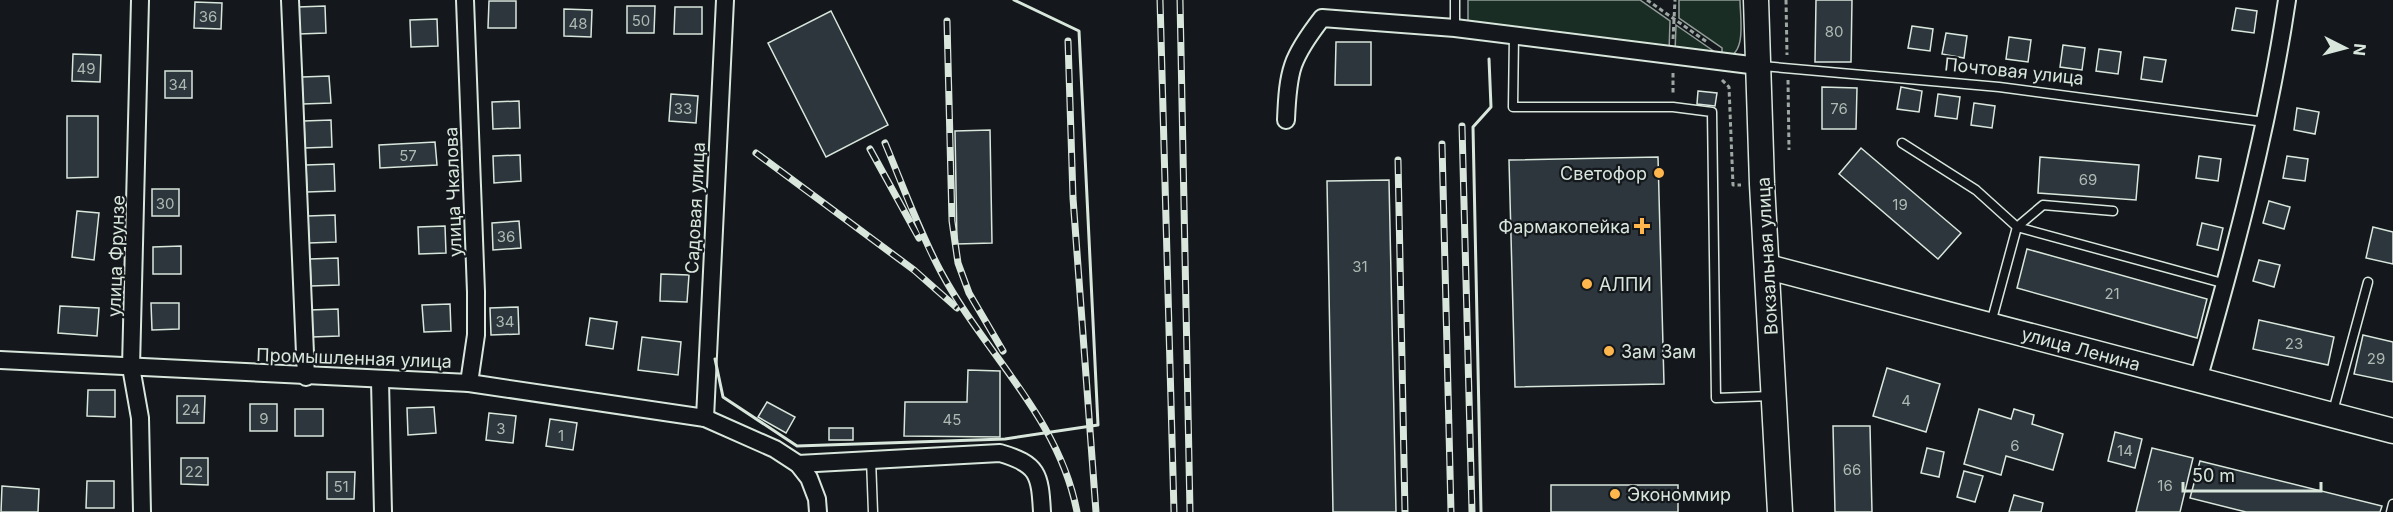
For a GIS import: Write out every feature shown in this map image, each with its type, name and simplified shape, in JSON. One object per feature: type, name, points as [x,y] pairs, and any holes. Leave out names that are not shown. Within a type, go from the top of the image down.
[{"type":"main road","name":"Вокзальная улица","points":[[1756,0],[1762,184],[1780,512]]},
{"type":"main road","name":"улица Ленина","points":[[1768,267],[2393,431]]},
{"type":"street","name":"улица Фрунзе","points":[[140,0],[131,367],[140,418],[142,512]]},
{"type":"street","points":[[290,0],[306,377]]},
{"type":"street","name":"улица Чкалова","points":[[465,0],[476,292],[476,335],[469,383]]},
{"type":"street","name":"Садовая улица","points":[[705,418],[725,0]]},
{"type":"street","points":[[2198,380],[2226,284],[2265,122],[2287,0]]},
{"type":"street","points":[[1286,120],[1288,78],[1294,59],[1323,18],[1455,28],[1758,66]]},
{"type":"street","name":"Промышленная улица","points":[[0,360],[380,381],[469,383],[705,418],[776,449],[798,464]]},
{"type":"street","points":[[380,381],[383,512]]},
{"type":"street","points":[[798,464],[1000,453],[1024,459],[1037,474],[1042,512]]},
{"type":"street","points":[[798,464],[809,478],[817,499],[818,512]]},
{"type":"lane","points":[[1455,0],[1455,28]]},
{"type":"lane","points":[[1514,35],[1513,107],[1673,107],[1712,111],[1716,398],[1775,396]]},
{"type":"lane","name":"Почтовая улица","points":[[1758,66],[1999,87],[2265,122]]},
{"type":"lane","points":[[1902,143],[1976,190],[2017,227],[2226,284]]},
{"type":"lane","points":[[1991,325],[2017,227],[2043,205],[2113,211]]},
{"type":"lane","points":[[2332,415],[2368,282]]},
{"type":"lane","points":[[871,459],[873,512]]},
{"type":"lane","points":[[2391,512],[2393,504]]},
{"type":"path","points":[[1647,0],[1719,50],[1718,77],[1729,87],[1733,185],[1762,184]]},
{"type":"green space","points":[[1468,0],[1640,0],[1670,21],[1669,52],[1468,24]]},
{"type":"green space","points":[[1679,0],[1740,0],[1741,36],[1736,51],[1722,58],[1722,48],[1679,18]]},
{"type":"green space","points":[[1676,25],[1715,52],[1714,59],[1675,52]]},
{"type":"building","points":[[1816,0],[1852,0],[1851,62],[1815,62]]},
{"type":"building","points":[[489,1],[516,1],[516,28],[488,28]]},
{"type":"building","points":[[195,2],[222,3],[221,29],[194,28]]},
{"type":"building","points":[[325,6],[326,33],[299,34],[298,7]]},
{"type":"building","points":[[627,6],[655,6],[654,33],[627,33]]},
{"type":"building","points":[[675,7],[702,7],[702,34],[674,34]]},
{"type":"building","points":[[2236,8],[2257,11],[2254,33],[2232,30]]},
{"type":"building","points":[[564,9],[592,10],[591,37],[564,36]]},
{"type":"building","points":[[831,11],[888,125],[826,157],[768,43]]},
{"type":"building","points":[[437,19],[438,46],[411,47],[410,20]]},
{"type":"building","points":[[1912,26],[1933,29],[1930,51],[1908,48]]},
{"type":"building","points":[[1946,33],[1967,36],[1964,58],[1942,54]]},
{"type":"building","points":[[2009,37],[2031,40],[2028,62],[2006,59]]},
{"type":"building","points":[[1336,42],[1371,42],[1371,85],[1335,85]]},
{"type":"building","points":[[2063,45],[2085,48],[2082,70],[2060,67]]},
{"type":"building","points":[[2099,49],[2121,52],[2118,74],[2096,71]]},
{"type":"building","points":[[73,54],[101,55],[100,82],[72,81]]},
{"type":"building","points":[[2144,57],[2166,60],[2162,82],[2141,79]]},
{"type":"building","points":[[165,71],[192,71],[192,98],[165,98]]},
{"type":"building","points":[[329,76],[331,103],[303,104],[302,77]]},
{"type":"building","points":[[1822,87],[1857,88],[1856,129],[1822,129]]},
{"type":"building","points":[[1901,87],[1922,91],[1919,112],[1897,109]]},
{"type":"building","points":[[1698,91],[1717,93],[1715,106],[1697,104]]},
{"type":"building","points":[[671,94],[698,96],[696,123],[669,121]]},
{"type":"building","points":[[1938,94],[1960,97],[1957,119],[1935,116]]},
{"type":"building","points":[[519,101],[520,128],[493,129],[492,102]]},
{"type":"building","points":[[1974,103],[1995,106],[1992,128],[1971,125]]},
{"type":"building","points":[[2297,108],[2319,112],[2315,134],[2294,130]]},
{"type":"building","points":[[67,116],[98,116],[98,177],[67,178]]},
{"type":"building","points":[[331,120],[332,147],[305,148],[304,121]]},
{"type":"building","points":[[990,130],[992,243],[957,244],[955,131]]},
{"type":"building","points":[[435,142],[437,165],[380,168],[379,145]]},
{"type":"building","points":[[1861,148],[1961,233],[1938,259],[1839,174]]},
{"type":"building","points":[[520,155],[521,181],[494,183],[493,156]]},
{"type":"building","points":[[2199,156],[2221,159],[2218,181],[2196,178]]},
{"type":"building","points":[[2287,156],[2308,159],[2305,181],[2283,178]]},
{"type":"building","name":"АЛПИ","points":[[1658,157],[1664,384],[1515,387],[1509,160]]},
{"type":"building","points":[[2040,157],[2139,165],[2136,200],[2038,193]]},
{"type":"building","points":[[334,164],[335,191],[307,192],[306,165]]},
{"type":"building","points":[[1389,180],[1396,512],[1333,512],[1327,181]]},
{"type":"building","points":[[152,189],[179,189],[179,216],[152,216]]},
{"type":"building","points":[[2269,201],[2290,207],[2284,229],[2263,223]]},
{"type":"building","points":[[77,211],[99,213],[94,260],[72,257]]},
{"type":"building","points":[[335,215],[336,242],[309,243],[308,216]]},
{"type":"building","points":[[519,221],[521,248],[493,250],[492,223]]},
{"type":"building","points":[[2202,223],[2223,228],[2218,250],[2197,245]]},
{"type":"building","points":[[445,226],[446,253],[419,254],[418,227]]},
{"type":"building","points":[[2373,227],[2393,232],[2393,264],[2366,258]]},
{"type":"building","points":[[181,246],[181,274],[153,274],[153,247]]},
{"type":"building","points":[[2027,249],[2207,299],[2197,338],[2017,288]]},
{"type":"building","points":[[338,258],[339,285],[311,286],[310,259]]},
{"type":"building","points":[[2259,260],[2280,265],[2274,287],[2253,281]]},
{"type":"building","points":[[661,274],[689,275],[687,302],[660,301]]},
{"type":"building","points":[[151,303],[179,303],[179,329],[152,330]]},
{"type":"building","points":[[450,304],[451,331],[424,332],[422,305]]},
{"type":"building","points":[[60,306],[99,308],[97,336],[58,333]]},
{"type":"building","points":[[518,307],[519,334],[491,335],[490,308]]},
{"type":"building","points":[[338,309],[339,336],[312,337],[310,310]]},
{"type":"building","points":[[590,318],[617,322],[613,349],[586,345]]},
{"type":"building","points":[[2259,320],[2334,337],[2328,365],[2253,349]]},
{"type":"building","points":[[2363,335],[2393,342],[2393,382],[2354,374]]},
{"type":"building","points":[[642,337],[681,342],[678,375],[638,370]]},
{"type":"building","points":[[1887,368],[1940,384],[1926,432],[1873,416]]},
{"type":"building","points":[[968,370],[1000,371],[1000,437],[904,436],[905,402],[967,402]]},
{"type":"building","points":[[88,390],[115,390],[115,417],[87,416]]},
{"type":"building","points":[[177,396],[205,396],[204,423],[177,423]]},
{"type":"building","points":[[767,402],[795,417],[786,433],[758,417]]},
{"type":"building","points":[[250,404],[277,404],[277,431],[250,431]]},
{"type":"building","points":[[434,407],[436,433],[408,435],[407,408]]},
{"type":"building","points":[[295,409],[323,409],[323,436],[295,436]]},
{"type":"building","points":[[1979,409],[2011,419],[2014,409],[2034,415],[2032,424],[2063,434],[2053,470],[2006,456],[2001,475],[1964,464]]},
{"type":"building","points":[[489,413],[516,416],[513,443],[486,440]]},
{"type":"building","points":[[550,419],[577,423],[573,450],[546,446]]},
{"type":"building","points":[[1833,426],[1870,426],[1872,512],[1835,512]]},
{"type":"building","points":[[829,428],[853,428],[853,440],[829,440]]},
{"type":"building","points":[[2115,432],[2142,439],[2135,468],[2108,461]]},
{"type":"building","points":[[1927,448],[1944,452],[1939,477],[1921,473]]},
{"type":"building","points":[[2152,448],[2193,458],[2180,512],[2136,512]]},
{"type":"building","points":[[181,458],[208,458],[208,485],[181,484]]},
{"type":"building","points":[[2200,461],[2382,506],[2380,512],[2246,512],[2190,498]]},
{"type":"building","points":[[1964,471],[1983,476],[1975,502],[1957,497]]},
{"type":"building","points":[[327,472],[355,472],[354,499],[327,499]]},
{"type":"building","points":[[87,481],[114,481],[114,508],[86,508]]},
{"type":"building","name":"Экономмир","points":[[1551,485],[1678,485],[1678,512],[1551,512]]},
{"type":"building","points":[[2,486],[39,489],[38,512],[1,512]]},
{"type":"building","points":[[2014,495],[2043,503],[2041,512],[2009,512]]},
{"type":"railway","points":[[1160,0],[1174,512]]},
{"type":"railway","points":[[1180,0],[1190,512]]},
{"type":"railway","points":[[947,21],[952,221],[958,263],[969,293],[1003,351]]},
{"type":"railway","points":[[1068,41],[1073,198],[1096,512]]},
{"type":"railway","points":[[1462,126],[1472,512]]},
{"type":"railway","points":[[885,143],[918,225],[941,272],[978,331],[1038,416],[1054,446],[1068,478],[1077,512]]},
{"type":"railway","points":[[1442,144],[1451,512]]},
{"type":"railway","points":[[870,149],[919,238]]},
{"type":"railway","points":[[756,153],[914,270],[957,308]]},
{"type":"railway","points":[[1398,160],[1405,512]]},
{"type":"wall","points":[[715,359],[723,397],[797,446],[1005,439],[1098,425],[1079,31],[1014,0]]},
{"type":"wall","points":[[1481,512],[1473,127],[1491,107],[1489,59]]},
{"type":"place","name":"Светофор","points":[[1659,173]]},
{"type":"place","name":"Фармакопейка","points":[[1642,226]]},
{"type":"place","name":"АЛПИ","points":[[1587,284]]},
{"type":"place","name":"Зам Зам","points":[[1609,351]]},
{"type":"place","name":"Экономмир","points":[[1615,494]]}]
